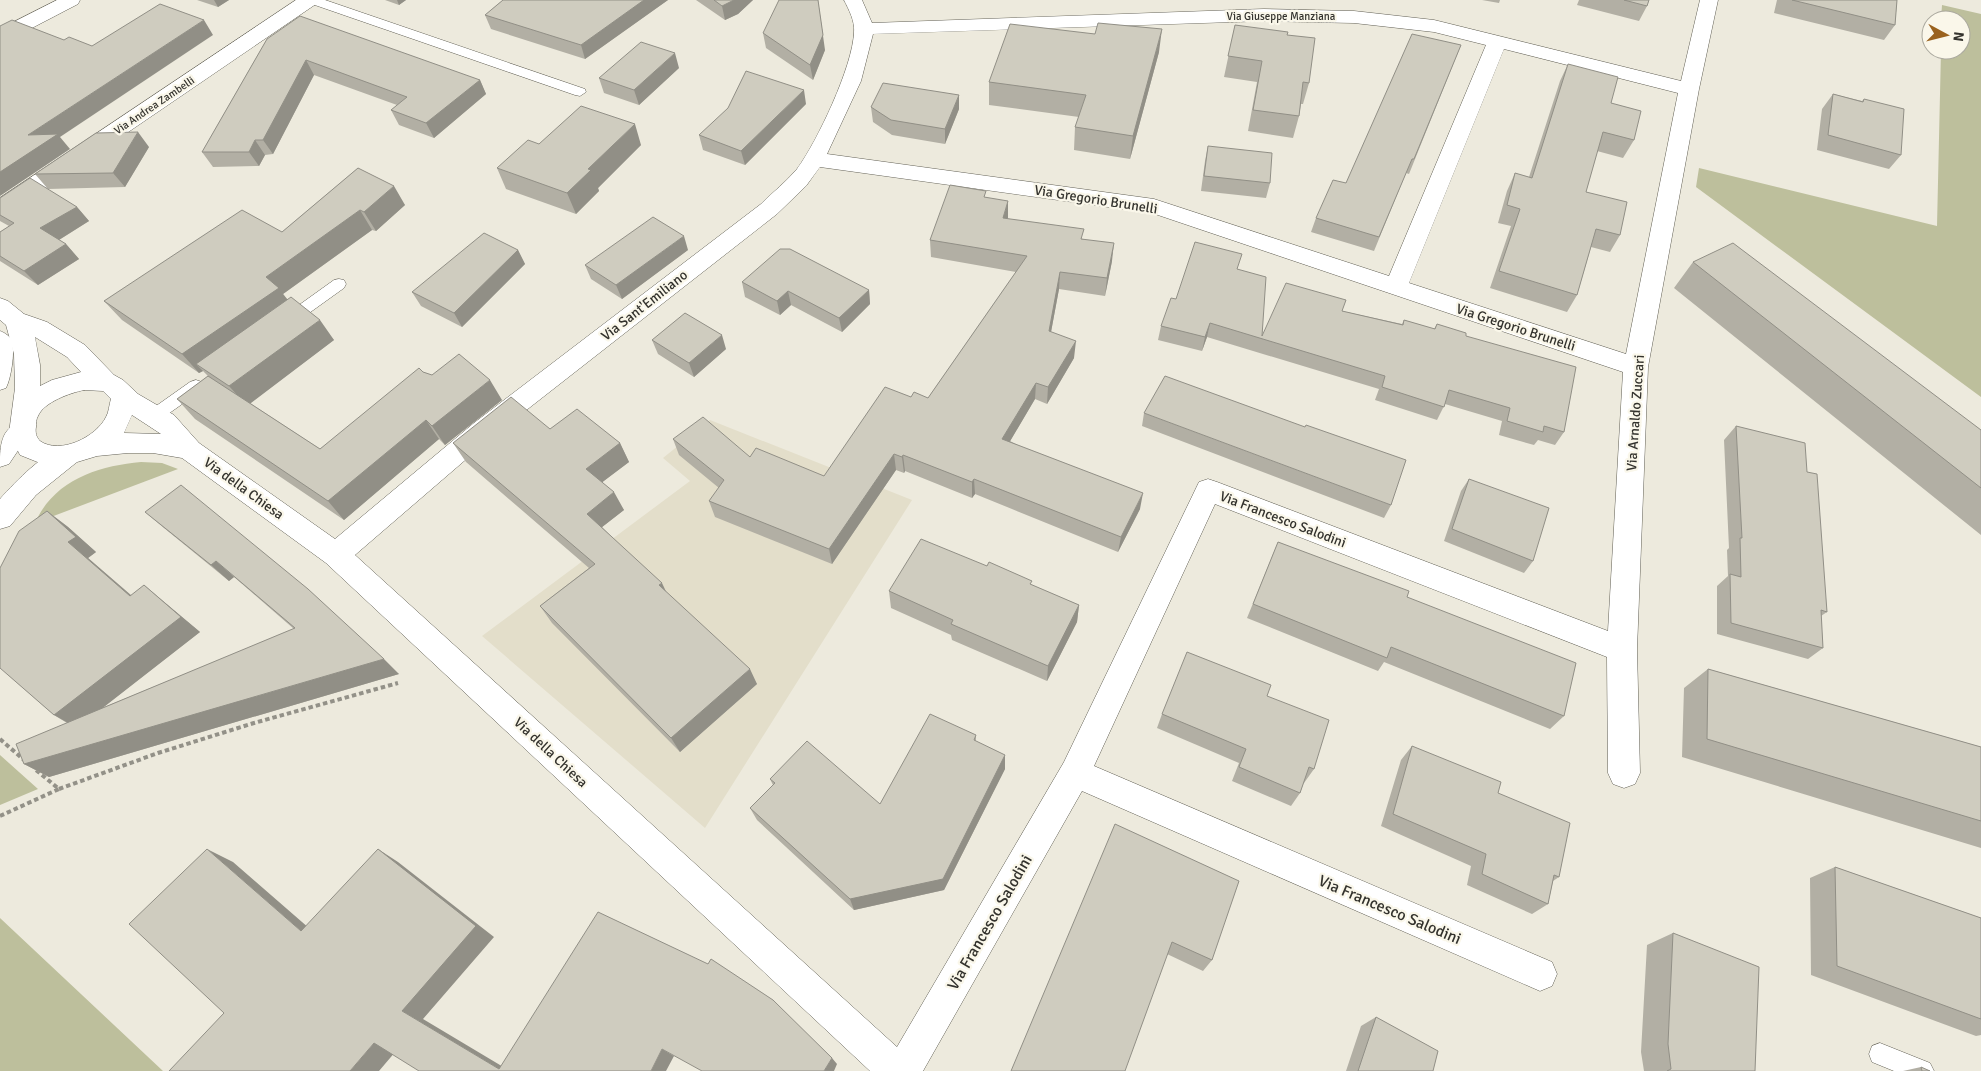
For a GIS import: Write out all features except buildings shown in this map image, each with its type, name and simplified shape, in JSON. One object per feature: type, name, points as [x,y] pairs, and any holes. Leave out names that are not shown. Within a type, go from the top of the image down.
[{"type":"street","points":[[0,37],[71,0]]},
{"type":"street","name":"Via Andrea Zambelli","points":[[0,209],[309,0]]},
{"type":"street","name":"Via Sant'Emiliano","points":[[336,555],[483,430],[770,209],[795,184],[815,159],[824,143],[862,49],[864,29],[853,0]]},
{"type":"street","name":"Via Arnaldo Zuccari","points":[[1624,773],[1622,649],[1636,367],[1689,89],[1709,0]]},
{"type":"street","name":"Via Giuseppe Manziana","points":[[864,29],[1264,15],[1354,16],[1434,26],[1689,89]]},
{"type":"street","points":[[1396,287],[1498,42]]},
{"type":"street","name":"Via Gregorio Brunelli","points":[[815,159],[1154,206],[1636,367]]},
{"type":"street","points":[[5,321],[23,336],[29,371],[21,423]]},
{"type":"street","name":"Via della Chiesa","points":[[5,321],[38,328],[76,351],[114,389],[155,415],[180,436],[190,450],[336,555],[897,1071]]},
{"type":"street","points":[[0,457],[38,400],[54,390],[72,383],[89,380],[114,389],[124,407],[113,428],[27,488],[0,518]]},
{"type":"street","name":"Via della Chiesa","points":[[21,423],[18,444],[25,452],[36,457],[52,458],[78,451],[133,441],[154,441],[190,450]]},
{"type":"street","name":"Via Francesco Salodini","points":[[903,1071],[1075,773],[1208,490],[1622,649]]},
{"type":"street","name":"Via Francesco Salodini","points":[[1075,773],[1540,974]]},
{"type":"lane","points":[[313,0],[580,92]]},
{"type":"lane","points":[[275,330],[339,284]]},
{"type":"lane","points":[[0,384],[4,358],[5,321]]},
{"type":"lane","points":[[155,415],[211,375]]},
{"type":"lane","points":[[1880,1054],[1922,1071]]},
{"type":"path","points":[[0,816],[59,789],[184,745],[254,723],[398,683]]},
{"type":"path","points":[[0,739],[59,789]]},
{"type":"shaded area","points":[[710,420],[912,500],[705,828],[482,636],[690,481],[663,458]]},
{"type":"green space","points":[[1942,5],[1964,10],[1942,10]]},
{"type":"green space","points":[[1971,12],[1981,14],[1981,397],[1696,187],[1699,168],[1937,226],[1941,60],[1971,60]]},
{"type":"green space","points":[[141,462],[162,463],[178,469],[35,523],[43,508],[54,496],[79,478],[109,467]]},
{"type":"green space","points":[[0,755],[38,789],[0,805]]},
{"type":"green space","points":[[0,918],[163,1071],[0,1071]]}]
